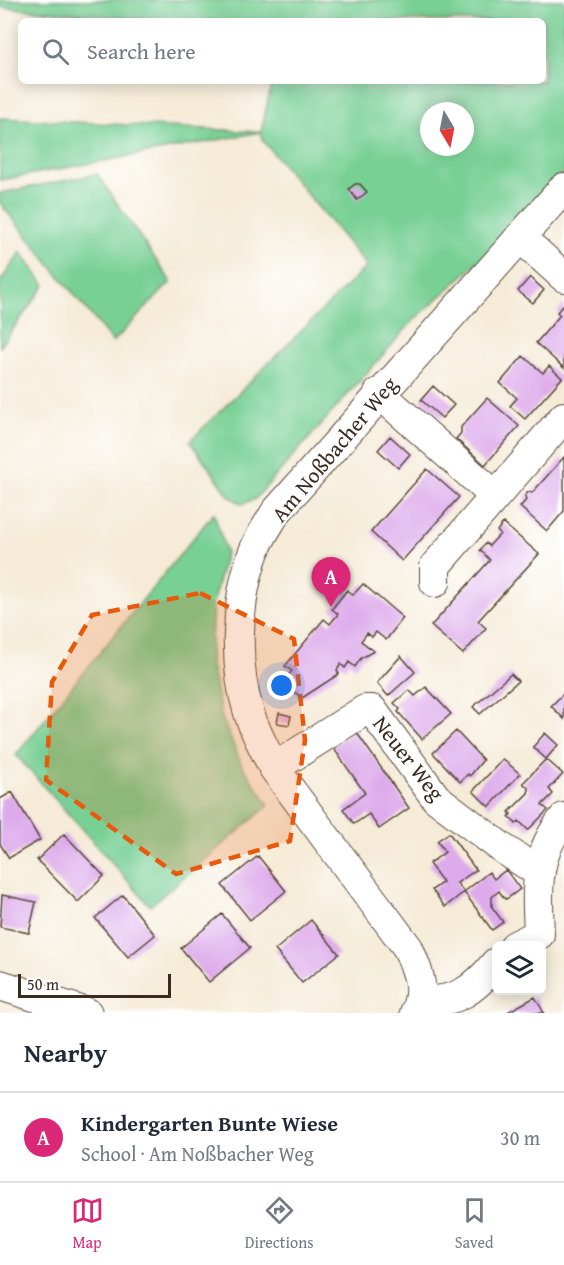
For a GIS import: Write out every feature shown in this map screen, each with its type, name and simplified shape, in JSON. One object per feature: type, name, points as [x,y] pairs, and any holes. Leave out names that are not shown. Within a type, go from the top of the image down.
[{"type":"street","name":"Am Noßbacher Weg","points":[[418,1007],[421,979],[408,948],[274,768],[249,713],[240,667],[244,594],[252,557],[276,512],[379,393],[564,188]]},
{"type":"street","points":[[520,237],[564,277]]},
{"type":"street","points":[[379,393],[494,495]]},
{"type":"street","points":[[435,582],[435,566],[494,495],[564,417]]},
{"type":"street","name":"Neuer Weg","points":[[274,768],[365,710],[372,710],[436,798],[501,849],[540,873]]},
{"type":"street","points":[[540,941],[541,858],[564,818]]},
{"type":"street","points":[[418,1007],[445,1002],[476,987],[492,968]]},
{"type":"street","points":[[0,985],[85,1013]]},
{"type":"highlighted area","points":[[200,593],[294,639],[305,740],[290,841],[176,874],[46,780],[52,682],[92,615]]},
{"type":"green space","points":[[0,0],[564,0],[564,171],[502,240],[411,323],[255,499],[242,504],[230,497],[190,441],[367,266],[263,141],[261,132],[271,84],[546,84],[546,18],[130,18],[0,7]]},
{"type":"green space","points":[[0,118],[261,132],[0,180]]},
{"type":"green space","points":[[97,174],[171,282],[113,342],[0,203],[0,193]]},
{"type":"green space","points":[[21,252],[45,285],[0,347],[0,282]]},
{"type":"green space","points":[[214,513],[226,552],[213,602],[210,660],[221,715],[242,766],[269,805],[150,906],[16,755]]},
{"type":"building","points":[[355,184],[360,184],[367,192],[357,200],[349,189]]},
{"type":"building","points":[[530,277],[544,290],[533,303],[518,291]]},
{"type":"building","points":[[564,304],[564,368],[536,343],[560,315],[557,312]]},
{"type":"building","points":[[523,356],[543,373],[549,366],[562,378],[525,419],[510,406],[517,398],[500,383]]},
{"type":"building","points":[[433,386],[454,405],[442,418],[421,400]]},
{"type":"building","points":[[487,398],[519,426],[485,465],[456,439],[461,433],[461,427]]},
{"type":"building","points":[[390,436],[410,454],[398,468],[378,450]]},
{"type":"building","points":[[564,457],[564,511],[547,531],[520,507],[526,500],[525,496],[528,492],[532,493]]},
{"type":"building","points":[[427,469],[459,497],[402,561],[371,532]]},
{"type":"building","points":[[503,523],[539,554],[478,621],[486,628],[463,654],[431,626],[490,560],[480,550],[486,543],[489,546],[500,534],[497,531]]},
{"type":"building","points":[[363,584],[403,618],[386,640],[376,632],[372,637],[367,633],[361,641],[374,651],[361,658],[355,667],[349,662],[345,668],[341,664],[337,670],[339,674],[302,698],[282,682],[292,671],[285,666],[324,619],[330,624],[338,614],[332,609],[347,590],[353,595]]},
{"type":"building","points":[[401,656],[415,672],[388,696],[377,683]]},
{"type":"building","points":[[511,674],[518,681],[480,714],[473,707]]},
{"type":"building","points":[[426,687],[451,714],[422,739],[398,712],[400,709],[394,703],[409,690],[415,696]]},
{"type":"building","points":[[564,693],[564,719],[551,706]]},
{"type":"building","points":[[279,713],[291,716],[289,725],[277,723]]},
{"type":"building","points":[[355,730],[409,808],[379,829],[369,814],[354,824],[343,809],[365,793],[332,746]]},
{"type":"building","points":[[456,731],[483,760],[470,776],[468,774],[460,782],[433,753]]},
{"type":"building","points":[[545,733],[558,745],[546,759],[533,747]]},
{"type":"building","points":[[503,759],[520,774],[489,807],[473,791]]},
{"type":"building","points":[[546,759],[563,774],[549,789],[553,794],[542,805],[548,810],[528,830],[519,821],[516,824],[509,817],[511,814],[509,812],[528,793],[529,789],[523,783]]},
{"type":"building","points":[[12,792],[40,840],[9,858],[0,844],[0,799]]},
{"type":"building","points":[[449,833],[476,870],[457,883],[464,892],[445,907],[432,890],[443,882],[429,864],[445,852],[437,841]]},
{"type":"building","points":[[64,834],[104,876],[78,902],[37,860]]},
{"type":"building","points":[[258,856],[286,891],[250,920],[222,885]]},
{"type":"building","points":[[506,870],[520,889],[505,899],[499,891],[492,897],[492,907],[503,922],[492,930],[464,892],[489,872],[494,879]]},
{"type":"building","points":[[2,895],[36,902],[29,933],[0,927]]},
{"type":"building","points":[[123,895],[155,935],[128,957],[95,918]]},
{"type":"building","points":[[222,914],[250,948],[209,982],[181,948]]},
{"type":"building","points":[[311,920],[339,954],[302,983],[275,950]]},
{"type":"building","points":[[535,997],[544,1013],[506,1013]]},
{"type":"place","name":"Kindergarten Bunte Wiese","points":[[331,607]]}]
